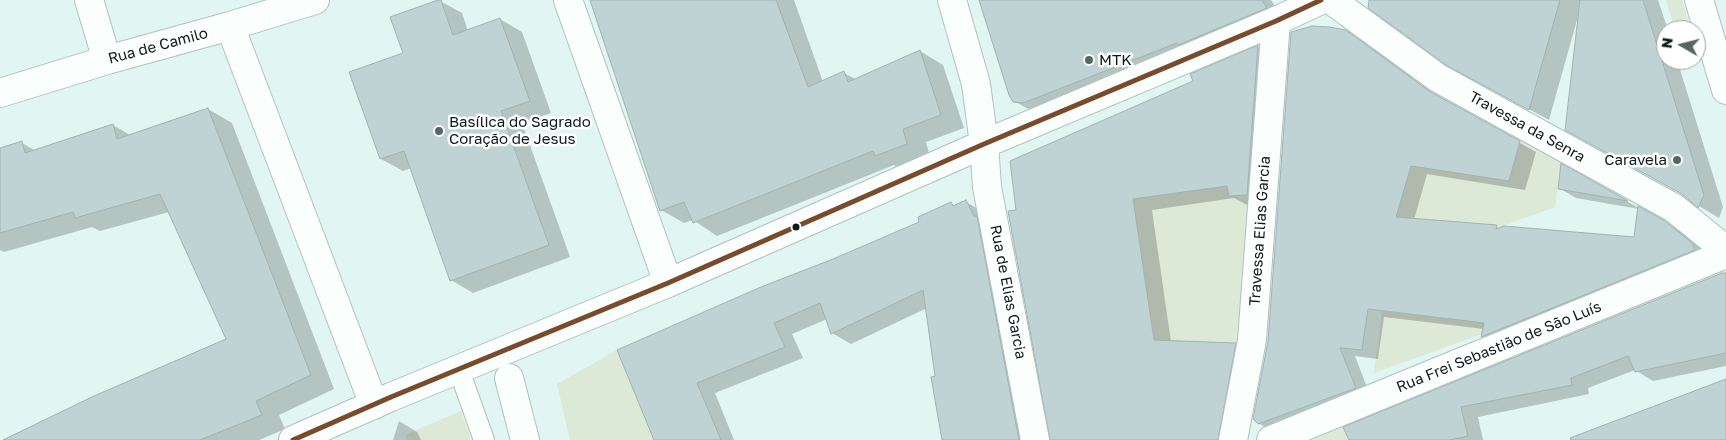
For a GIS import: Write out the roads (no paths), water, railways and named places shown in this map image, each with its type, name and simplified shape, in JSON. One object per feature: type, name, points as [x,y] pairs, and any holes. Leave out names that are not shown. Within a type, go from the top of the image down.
[{"type":"street","points":[[89,0],[107,60]]},
{"type":"street","name":"Rua de Camilo","points":[[0,93],[315,0]]},
{"type":"street","points":[[568,0],[668,283]]},
{"type":"street","name":"Rua de Elias Garcia","points":[[952,0],[976,84],[984,144],[987,187],[1035,440]]},
{"type":"street","points":[[293,440],[668,283],[1286,11],[1321,0]]},
{"type":"street","name":"Travessa da Senra","points":[[1331,0],[1438,78],[1674,208],[1726,250]]},
{"type":"street","points":[[1699,0],[1726,90]]},
{"type":"street","name":"Travessa Elias Garcia","points":[[1233,440],[1252,340],[1286,11]]},
{"type":"street","points":[[230,26],[374,405]]},
{"type":"street","name":"Rua Frei Sebastião de São Luís","points":[[1271,440],[1726,254]]},
{"type":"street","points":[[509,378],[524,440]]},
{"type":"lane","points":[[458,370],[484,440]]},
{"type":"place","name":"MTK","points":[[1089,60]]},
{"type":"place","name":"Basílica do Sagrado Coração de Jesus","points":[[439,131]]},
{"type":"place","name":"Caravela","points":[[1677,160]]}]
